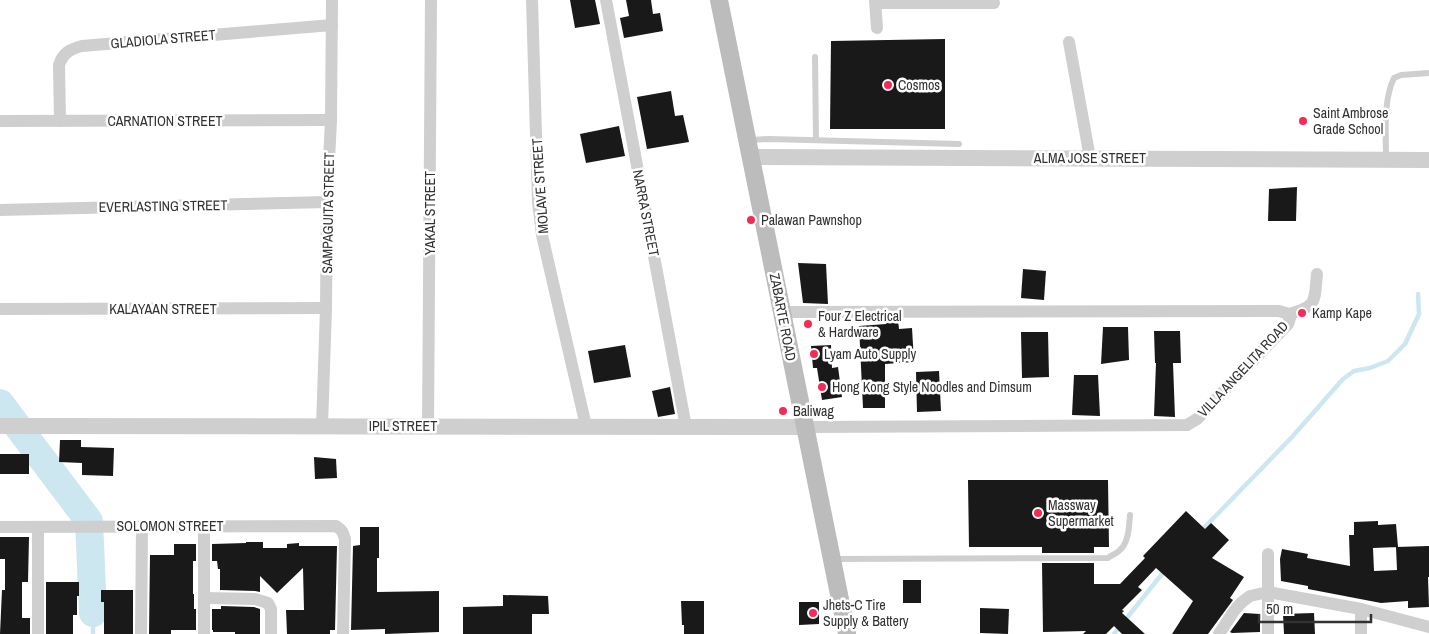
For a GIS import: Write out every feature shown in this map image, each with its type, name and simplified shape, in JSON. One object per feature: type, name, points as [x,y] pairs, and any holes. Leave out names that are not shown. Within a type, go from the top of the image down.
[{"type":"main road","name":"ZABARTE ROAD","points":[[719,0],[847,634]]},
{"type":"street","name":"SAMPAGUITA STREET","points":[[322,426],[327,202],[331,120],[332,0]]},
{"type":"street","name":"YAKAL STREET","points":[[428,426],[431,0]]},
{"type":"street","name":"MOLAVE STREET","points":[[532,0],[538,202],[542,235],[586,426]]},
{"type":"street","name":"NARRA STREET","points":[[606,0],[686,427]]},
{"type":"street","points":[[877,28],[876,2],[960,1],[994,3]]},
{"type":"street","name":"GLADIOLA STREET","points":[[60,121],[59,64],[65,53],[72,49],[82,46],[332,25]]},
{"type":"street","points":[[1069,42],[1090,158]]},
{"type":"street","name":"CARNATION STREET","points":[[0,121],[331,120]]},
{"type":"street","name":"ALMA JOSE STREET","points":[[749,148],[1090,158],[1429,160]]},
{"type":"street","name":"EVERLASTING STREET","points":[[0,210],[327,202]]},
{"type":"street","points":[[1289,314],[1305,310],[1315,299],[1317,274]]},
{"type":"street","name":"KALAYAAN STREET","points":[[0,309],[326,308]]},
{"type":"street","name":"VILLA ANGELITA ROAD","points":[[782,312],[1279,311],[1289,314],[1290,318],[1288,324],[1197,419],[1187,425],[805,427]]},
{"type":"street","name":"IPIL STREET","points":[[0,426],[805,427]]},
{"type":"street","points":[[141,634],[142,526]]},
{"type":"street","points":[[204,526],[204,634]]},
{"type":"street","name":"SOLOMON STREET","points":[[0,527],[330,526],[340,529],[344,533],[345,539],[343,634]]},
{"type":"street","points":[[38,527],[38,634]]},
{"type":"street","points":[[1268,554],[1268,634]]},
{"type":"street","points":[[1219,634],[1242,602],[1250,596],[1268,592],[1361,609],[1429,627]]},
{"type":"street","points":[[204,598],[255,599],[268,603],[271,609],[271,634]]},
{"type":"street","points":[[1361,609],[1361,634]]},
{"type":"lane","points":[[815,56],[816,140]]},
{"type":"lane","points":[[1386,160],[1387,104],[1389,90],[1394,78],[1401,75],[1429,73]]},
{"type":"lane","points":[[749,148],[769,139],[959,144]]},
{"type":"lane","points":[[832,559],[1108,558],[1120,550],[1126,541],[1130,515]]},
{"type":"building","points":[[570,0],[595,0],[600,24],[575,28]]},
{"type":"building","points":[[626,0],[651,0],[653,14],[660,13],[663,31],[624,38],[620,18],[629,16]]},
{"type":"building","name":"Cosmos","points":[[945,39],[945,129],[830,129],[831,41]]},
{"type":"building","points":[[671,91],[675,116],[683,115],[689,142],[647,149],[637,97]]},
{"type":"building","points":[[619,126],[625,156],[586,163],[580,134]]},
{"type":"building","points":[[1297,187],[1296,221],[1268,221],[1269,189]]},
{"type":"building","points":[[798,263],[826,264],[828,304],[803,303]]},
{"type":"building","points":[[1023,269],[1046,271],[1044,300],[1021,298]]},
{"type":"building","points":[[886,320],[898,320],[899,329],[912,328],[914,362],[885,364],[885,408],[863,408],[859,326],[886,324]]},
{"type":"building","points":[[1103,327],[1128,327],[1129,360],[1101,364]]},
{"type":"building","points":[[1154,331],[1180,331],[1181,363],[1173,363],[1175,417],[1154,416],[1156,363]]},
{"type":"building","points":[[1021,332],[1048,332],[1049,377],[1022,378]]},
{"type":"building","points":[[625,345],[631,377],[594,383],[588,351]]},
{"type":"building","points":[[831,345],[832,368],[838,367],[842,397],[822,400],[817,368],[813,368],[811,346]]},
{"type":"building","points":[[939,371],[941,411],[917,412],[916,372]]},
{"type":"building","points":[[1074,375],[1098,375],[1100,416],[1072,415]]},
{"type":"building","points":[[670,387],[675,414],[658,417],[652,391]]},
{"type":"building","points":[[60,440],[81,440],[81,447],[114,448],[113,476],[82,475],[82,463],[59,462]]},
{"type":"building","points":[[0,454],[29,454],[29,474],[0,474]]},
{"type":"building","points":[[314,457],[336,459],[337,478],[315,479]]},
{"type":"building","name":"Massway Supermarket","points":[[968,480],[1108,480],[1109,547],[1094,547],[1094,553],[1042,553],[1042,547],[969,547]]},
{"type":"building","points":[[1186,511],[1205,529],[1211,523],[1229,540],[1212,558],[1244,577],[1230,598],[1233,600],[1208,634],[1172,634],[1193,601],[1156,568],[1138,587],[1142,590],[1122,610],[1124,611],[1122,613],[1145,634],[1122,634],[1114,626],[1106,634],[1083,634],[1086,631],[1043,632],[1042,563],[1094,563],[1094,584],[1120,584],[1145,558],[1143,556]]},
{"type":"building","points":[[1378,521],[1378,525],[1396,524],[1398,547],[1429,546],[1429,607],[1408,608],[1408,601],[1381,603],[1308,589],[1308,586],[1281,581],[1280,559],[1282,549],[1308,554],[1307,558],[1350,566],[1349,535],[1354,535],[1354,522]],"holes":[[[1396,547],[1397,570],[1374,571],[1373,548]]]},
{"type":"building","points":[[360,527],[379,527],[377,592],[439,591],[439,632],[385,634],[385,629],[351,630],[353,546],[360,545]]},
{"type":"building","points":[[0,537],[29,537],[28,582],[22,582],[22,618],[30,618],[30,634],[0,634],[2,590],[5,590],[5,559],[0,559]]},
{"type":"building","points":[[263,542],[263,548],[287,548],[287,544],[299,543],[299,546],[337,546],[335,630],[330,630],[330,634],[287,634],[286,610],[304,610],[303,568],[277,593],[260,576],[260,592],[220,590],[220,569],[218,569],[217,561],[212,561],[212,544]]},
{"type":"building","points":[[174,544],[196,544],[196,561],[193,561],[193,594],[194,609],[196,609],[196,630],[171,630],[171,634],[149,634],[150,555],[174,555]]},
{"type":"building","points":[[903,580],[921,580],[921,603],[903,603]]},
{"type":"building","points":[[46,582],[79,582],[77,615],[73,615],[73,634],[46,634]]},
{"type":"building","points":[[101,590],[133,590],[133,634],[104,634],[104,602],[101,602]]},
{"type":"building","points":[[503,595],[548,596],[549,614],[532,614],[532,634],[463,634],[463,607],[503,606]]},
{"type":"building","points":[[681,601],[704,601],[704,634],[684,634]]},
{"type":"building","points":[[799,602],[819,602],[819,624],[799,625]]},
{"type":"building","points":[[221,606],[254,607],[260,609],[260,634],[213,632],[212,609],[221,609]]},
{"type":"building","points":[[980,608],[1009,609],[1008,634],[980,633]]},
{"type":"building","points":[[1244,613],[1260,614],[1260,632],[1230,632]]},
{"type":"building","points":[[1314,613],[1315,634],[1284,634],[1283,614]]},
{"type":"waterway","points":[[1200,532],[1292,437],[1343,379],[1354,371],[1370,368],[1388,361],[1405,344],[1419,314],[1418,294]]},
{"type":"waterway","points":[[0,403],[89,521],[93,613]]},
{"type":"waterway","points":[[1114,634],[1166,569]]},
{"type":"waterway","points":[[93,613],[93,634]]},
{"type":"place","name":"Cosmos","points":[[888,85]]},
{"type":"place","name":"Saint Ambrose Grade School","points":[[1303,121]]},
{"type":"place","name":"Palawan Pawnshop","points":[[751,220]]},
{"type":"place","name":"Kamp Kape","points":[[1302,313]]},
{"type":"place","name":"Four Z Electrical & Hardware","points":[[808,324]]},
{"type":"place","name":"Lyam Auto Supply","points":[[814,354]]},
{"type":"place","name":"Hong Kong Style Noodles and Dimsum","points":[[822,387]]},
{"type":"place","name":"Baliwag","points":[[783,411]]},
{"type":"place","name":"Massway Supermarket","points":[[1038,513]]},
{"type":"place","name":"Jhets-C Tire Supply & Battery","points":[[813,613]]}]
